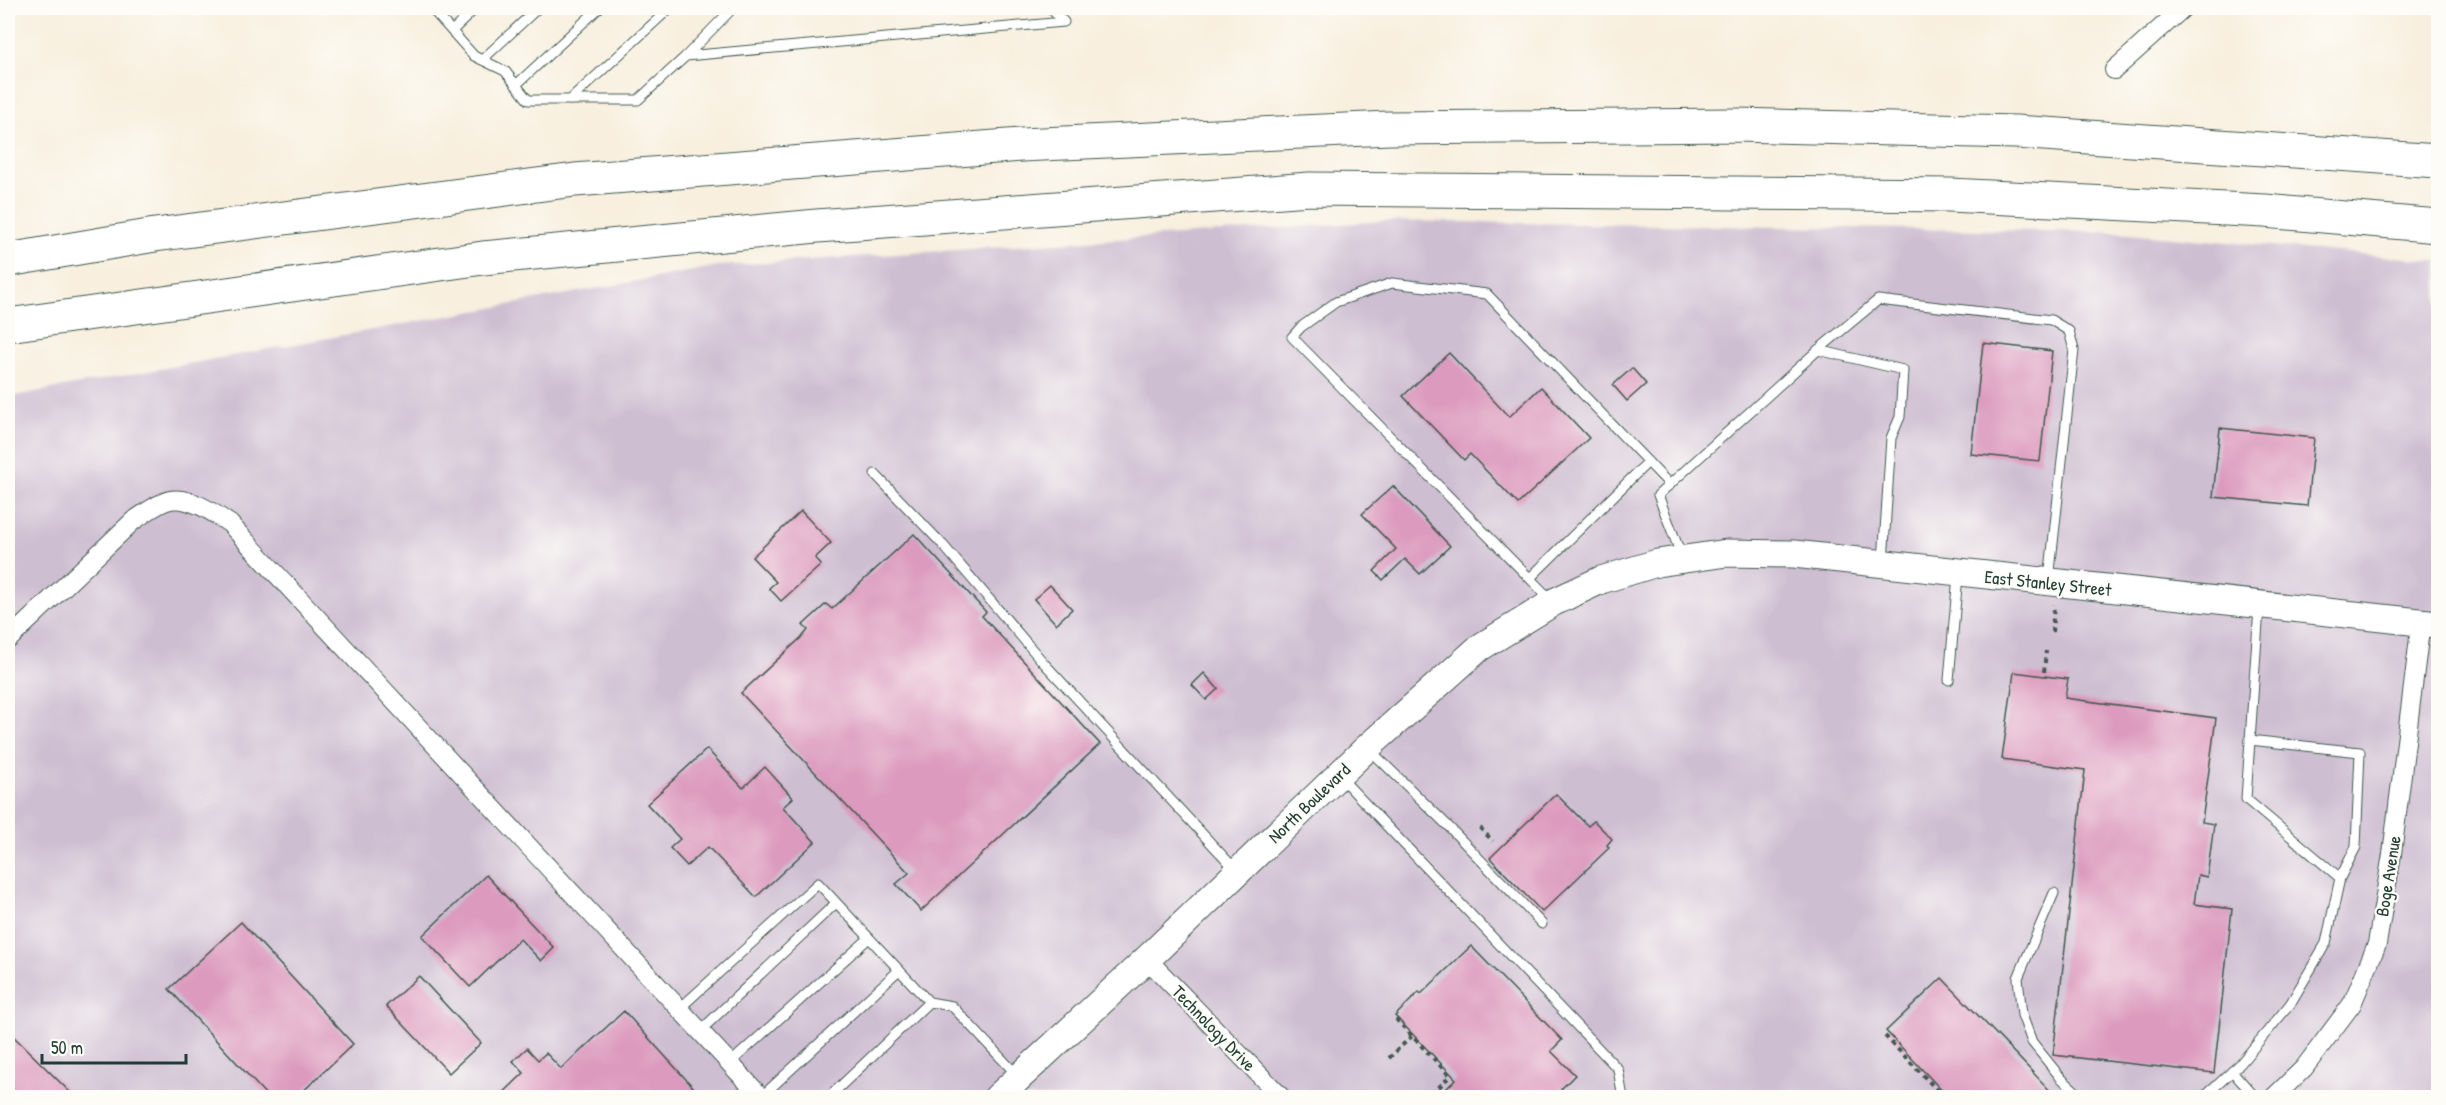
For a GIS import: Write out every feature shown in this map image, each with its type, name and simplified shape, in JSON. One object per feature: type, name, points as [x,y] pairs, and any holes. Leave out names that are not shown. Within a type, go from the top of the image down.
[{"type":"highway","points":[[8,260],[155,235],[575,180],[1021,145],[1389,128],[1735,125],[2016,132],[2439,161]]},
{"type":"highway","points":[[8,325],[483,258],[817,226],[1309,189],[1950,195],[2265,211],[2439,226]]},
{"type":"street","points":[[2114,70],[2183,8]]},
{"type":"street","points":[[8,640],[133,521],[171,499],[202,505],[230,524],[762,1097]]},
{"type":"street","name":"East Stanley Street","points":[[1657,563],[1727,553],[1794,554],[1958,573],[2051,594],[2259,605],[2430,623]]},
{"type":"street","name":"North Boulevard","points":[[997,1098],[1147,959],[1338,775],[1479,648],[1554,602],[1601,580],[1657,563]]},
{"type":"street","name":"Boge Avenue","points":[[2273,1098],[2304,1068],[2352,1004],[2377,944],[2430,623]]},
{"type":"street","name":"Technology Drive","points":[[1147,959],[1282,1098]]},
{"type":"lane","points":[[431,8],[474,56],[505,71],[528,100],[638,100],[733,8]]},
{"type":"lane","points":[[452,31],[476,8]]},
{"type":"lane","points":[[482,60],[538,8]]},
{"type":"lane","points":[[516,85],[599,8]]},
{"type":"lane","points":[[570,100],[670,8]]},
{"type":"lane","points":[[686,56],[1064,22],[1050,8]]},
{"type":"lane","points":[[1554,602],[1292,337],[1301,327],[1336,302],[1392,283],[1486,294],[1670,485]]},
{"type":"lane","points":[[1683,559],[1658,495],[1818,350],[1878,300],[2051,320],[2069,331],[2074,350],[2051,594]]},
{"type":"lane","points":[[1818,350],[1903,370],[1900,417],[1891,438],[1883,564]]},
{"type":"lane","points":[[1530,578],[1648,462]]},
{"type":"lane","points":[[875,474],[943,545],[1042,661],[1238,872]]},
{"type":"lane","points":[[1949,680],[1958,573]]},
{"type":"lane","points":[[2259,605],[2247,799],[2340,878]]},
{"type":"lane","points":[[2203,1098],[2232,1071],[2292,1002],[2326,943],[2340,878],[2356,847],[2360,752],[2250,740]]},
{"type":"lane","points":[[1368,747],[1542,924]]},
{"type":"lane","points":[[1338,775],[1618,1069],[1623,1098]]},
{"type":"lane","points":[[679,1009],[818,883],[929,1002],[952,1006],[1019,1076]]},
{"type":"lane","points":[[2054,893],[2018,978],[2022,1015],[2032,1042],[2061,1078],[2083,1098]]},
{"type":"lane","points":[[700,1031],[836,903]]},
{"type":"lane","points":[[730,1063],[869,938]]},
{"type":"lane","points":[[762,1097],[899,970]]},
{"type":"lane","points":[[828,1098],[929,1002]]},
{"type":"lane","points":[[2232,1071],[2256,1098]]},
{"type":"path","points":[[2051,594],[2052,632]]},
{"type":"path","points":[[2044,672],[2046,651]]},
{"type":"path","points":[[1480,828],[1493,841]]},
{"type":"path","points":[[1396,1019],[1450,1076],[1435,1091],[1442,1098]]},
{"type":"path","points":[[1389,1058],[1412,1036]]},
{"type":"path","points":[[1885,1036],[1945,1098]]},
{"type":"shaded area","points":[[1386,221],[2116,232],[2438,261],[2438,1097],[8,1098],[8,397],[719,266]]},
{"type":"building","points":[[1983,343],[2052,351],[2040,461],[1971,454]]},
{"type":"building","points":[[1449,353],[1509,417],[1541,387],[1589,438],[1518,504],[1470,454],[1464,460],[1403,396]]},
{"type":"building","points":[[1632,368],[1646,384],[1627,401],[1613,385]]},
{"type":"building","points":[[2220,428],[2314,438],[2307,506],[2213,497]]},
{"type":"building","points":[[1393,486],[1450,546],[1420,574],[1405,559],[1383,580],[1374,571],[1396,549],[1362,514]]},
{"type":"building","points":[[801,511],[831,543],[815,558],[821,565],[781,601],[769,588],[776,582],[752,557]]},
{"type":"building","points":[[914,534],[986,612],[982,616],[1100,744],[921,911],[896,884],[909,873],[741,693],[804,635],[808,630],[803,625],[826,604],[832,609]]},
{"type":"building","points":[[1050,585],[1072,609],[1056,624],[1034,599]]},
{"type":"building","points":[[2014,672],[2068,679],[2065,698],[2216,718],[2202,822],[2214,824],[2207,877],[2198,875],[2194,904],[2232,909],[2214,1073],[2053,1055],[2085,770],[2002,759]]},
{"type":"building","points":[[1204,673],[1218,689],[1206,700],[1192,685]]},
{"type":"building","points":[[707,749],[743,788],[765,767],[793,798],[783,807],[815,842],[756,897],[708,847],[687,866],[670,848],[680,839],[647,804]]},
{"type":"building","points":[[1556,794],[1588,826],[1594,821],[1612,839],[1607,845],[1609,848],[1542,912],[1490,858]]},
{"type":"building","points":[[486,875],[554,948],[541,961],[520,939],[470,987],[422,936]]},
{"type":"building","points":[[241,922],[353,1044],[296,1098],[269,1098],[169,989]]},
{"type":"building","points":[[1471,946],[1562,1040],[1551,1051],[1575,1075],[1561,1089],[1569,1098],[1456,1098],[1447,1088],[1456,1079],[1395,1016]]},
{"type":"building","points":[[419,976],[481,1043],[449,1073],[386,1006]]},
{"type":"building","points":[[1942,978],[2057,1098],[1949,1098],[1886,1031]]},
{"type":"building","points":[[624,1011],[703,1098],[498,1098],[524,1073],[513,1061],[527,1048],[538,1060],[546,1053],[561,1069]]},
{"type":"building","points":[[8,1031],[76,1098],[8,1098]]}]
